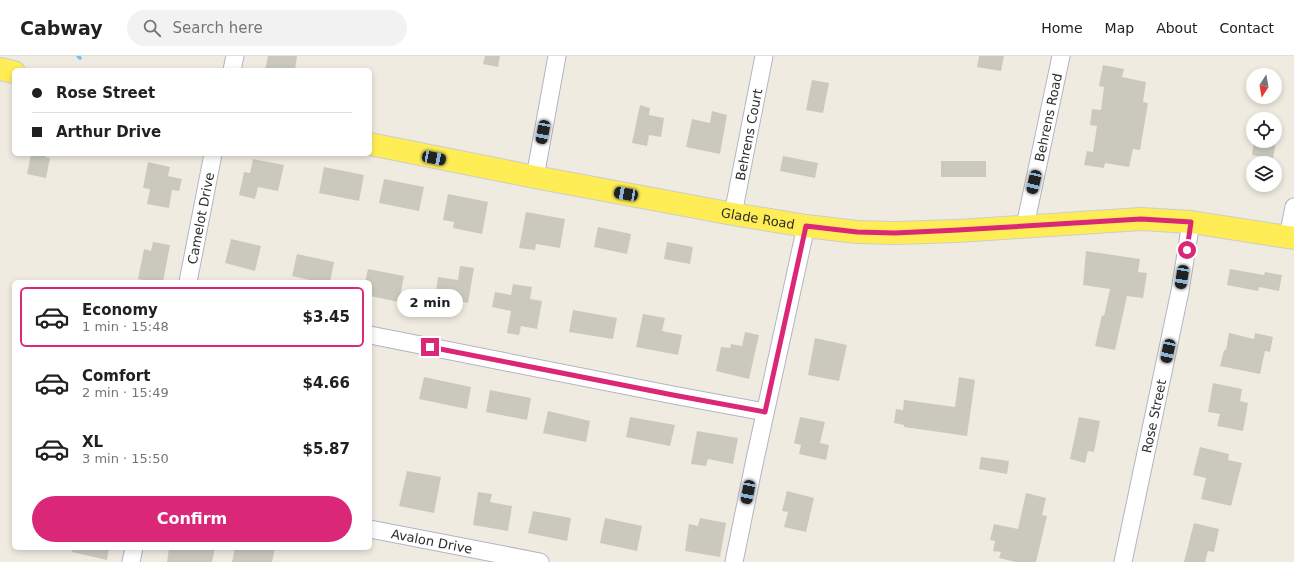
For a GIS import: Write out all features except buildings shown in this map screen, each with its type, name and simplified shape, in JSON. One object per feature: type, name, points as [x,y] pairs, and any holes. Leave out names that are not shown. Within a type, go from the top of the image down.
[{"type":"main road","points":[[0,69],[12,72]]},
{"type":"main road","name":"Glade Road","points":[[372,144],[733,214],[806,226],[857,232],[895,233],[1141,219],[1191,222],[1291,238]]},
{"type":"street","points":[[232,68],[235,56]]},
{"type":"street","points":[[535,177],[557,56]]},
{"type":"street","name":"Behrens Court","points":[[733,214],[764,56]]},
{"type":"street","name":"Behrens Road","points":[[1025,226],[1061,56]]},
{"type":"street","name":"Camelot Drive","points":[[188,280],[213,156]]},
{"type":"street","points":[[1291,238],[1294,207]]},
{"type":"street","name":"Rose Street","points":[[1123,562],[1180,291],[1191,222]]},
{"type":"street","points":[[734,562],[806,226]]},
{"type":"street","points":[[372,335],[665,394],[765,412]]},
{"type":"street","name":"Avalon Drive","points":[[372,529],[540,562]]},
{"type":"street","points":[[132,562],[134,550]]},
{"type":"route","points":[[430,347],[765,412],[806,226],[857,232],[895,233],[1141,219],[1191,222],[1187,250]]}]
